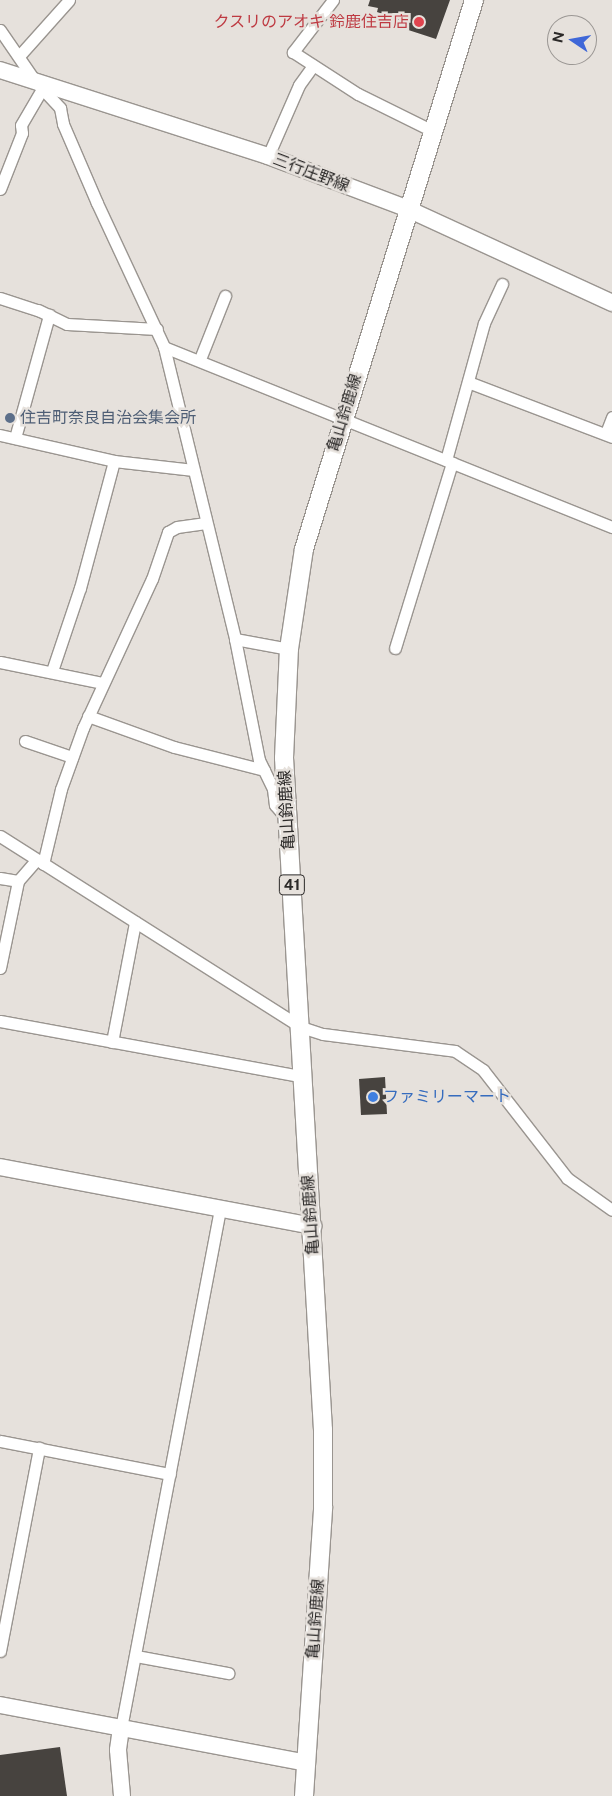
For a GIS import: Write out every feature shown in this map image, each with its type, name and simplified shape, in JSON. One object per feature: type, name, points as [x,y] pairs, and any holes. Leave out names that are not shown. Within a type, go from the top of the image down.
[{"type":"main road","name":"亀山鈴鹿線","points":[[304,1796],[323,1507],[323,1430],[312,1226],[301,1076],[302,1027],[284,758],[290,649],[304,548],[474,0]]},
{"type":"street","points":[[19,56],[69,0]]},
{"type":"street","points":[[333,0],[293,52],[358,94],[433,131]]},
{"type":"street","points":[[0,30],[38,85],[60,108],[63,124],[97,203],[164,347],[235,640],[259,760],[275,805],[287,819]]},
{"type":"street","points":[[268,156],[299,85],[313,66]]},
{"type":"street","name":"三行庄野線","points":[[0,70],[38,85],[268,156],[408,209],[612,302]]},
{"type":"street","points":[[0,189],[22,133],[21,124],[38,85]]},
{"type":"street","points":[[394,648],[449,461],[484,323],[502,284]]},
{"type":"street","points":[[200,359],[225,296]]},
{"type":"street","points":[[0,298],[49,315],[67,324],[123,330],[157,329]]},
{"type":"street","points":[[15,438],[49,315]]},
{"type":"street","points":[[164,347],[200,359],[612,527]]},
{"type":"street","points":[[468,382],[609,435],[612,417]]},
{"type":"street","points":[[0,435],[114,461],[193,470]]},
{"type":"street","points":[[52,671],[80,588],[114,461]]},
{"type":"street","points":[[0,968],[18,882],[40,862],[72,757],[102,683],[152,579],[168,532],[178,527],[206,523]]},
{"type":"street","points":[[235,640],[290,649]]},
{"type":"street","points":[[0,662],[52,671],[102,683]]},
{"type":"street","points":[[88,716],[174,747],[264,770]]},
{"type":"street","points":[[25,741],[72,757]]},
{"type":"street","points":[[0,836],[302,1027],[323,1034],[455,1051],[483,1070],[567,1178],[612,1210]]},
{"type":"street","points":[[0,878],[18,882]]},
{"type":"street","points":[[112,1042],[135,922]]},
{"type":"street","points":[[0,1021],[301,1076]]},
{"type":"street","points":[[0,1167],[312,1226]]},
{"type":"street","points":[[122,1796],[118,1750],[121,1728],[220,1209]]},
{"type":"street","points":[[0,1441],[170,1474]]},
{"type":"street","points":[[0,1651],[39,1448]]},
{"type":"street","points":[[136,1656],[228,1673]]},
{"type":"street","points":[[0,1705],[307,1763]]},
{"type":"building","name":"クスリのアオキ 鈴鹿住吉店","points":[[370,0],[450,0],[436,39],[396,26],[398,19],[377,12],[378,8],[368,6]]},
{"type":"building","name":"ファミリーマート","points":[[385,1077],[387,1114],[361,1115],[359,1079]]},
{"type":"building","points":[[60,1747],[67,1796],[0,1796],[0,1755]]},
{"type":"place","name":"クスリのアオキ 鈴鹿住吉店","points":[[419,22]]},
{"type":"place","name":"住吉町奈良自治会集会所","points":[[10,418]]},
{"type":"place","name":"ファミリーマート","points":[[373,1097]]}]
